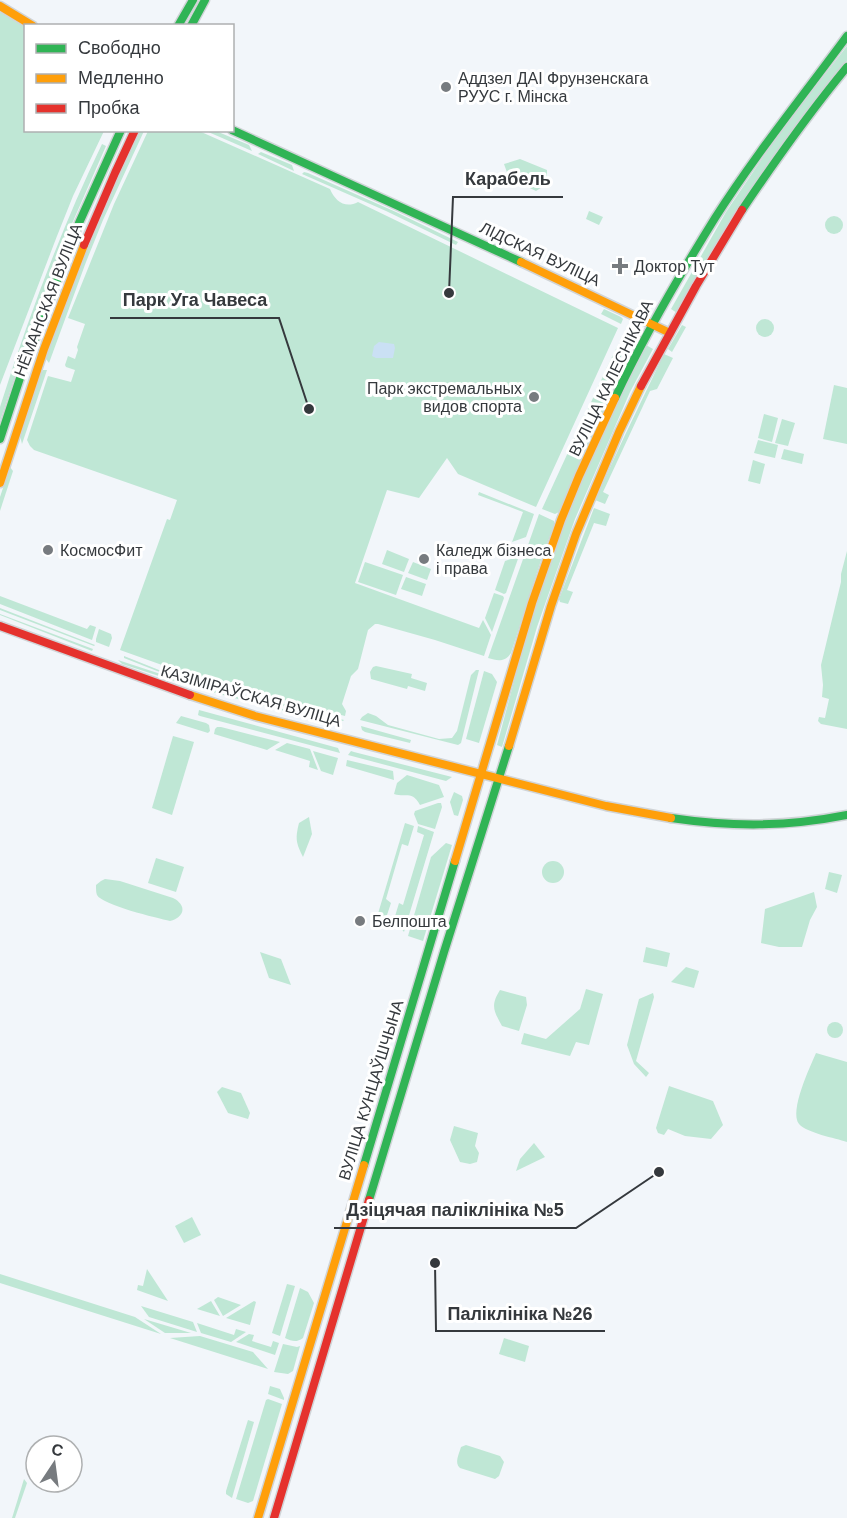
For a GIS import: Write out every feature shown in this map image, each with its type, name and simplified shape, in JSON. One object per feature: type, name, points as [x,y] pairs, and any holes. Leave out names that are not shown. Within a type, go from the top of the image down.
[{"type":"main road","points":[[179,24],[193,0]]},
{"type":"main road","points":[[192,24],[206,0]]},
{"type":"main road","points":[[0,6],[30,24]]},
{"type":"main road","name":"ВУЛІЦА КАЛЕСНІКАВА","points":[[481,774],[532,603],[561,520],[626,375],[652,324],[722,208],[847,36]]},
{"type":"main road","name":"ВУЛІЦА КАЛЕСНІКАВА","points":[[500,778],[546,623],[576,534],[641,386],[733,223],[783,149],[847,67]]},
{"type":"main road","name":"ЛІДСКАЯ ВУЛІЦА","points":[[234,131],[399,205],[670,333]]},
{"type":"main road","name":"НЁМАНСКАЯ ВУЛІЦА","points":[[0,441],[21,375],[79,223],[120,132]]},
{"type":"main road","name":"НЁМАНСКАЯ ВУЛІЦА","points":[[0,483],[39,363],[70,278],[134,132]]},
{"type":"main road","points":[[0,441],[11,445]]},
{"type":"main road","name":"КАЗІМІРАЎСКАЯ ВУЛІЦА","points":[[0,626],[147,681],[255,716],[606,806],[696,822],[776,825],[847,816]]},
{"type":"main road","name":"ВУЛІЦА КУНЦАЎШЧЫНА","points":[[258,1518],[481,774]]},
{"type":"main road","name":"ВУЛІЦА КУНЦАЎШЧЫНА","points":[[274,1518],[444,952],[500,778]]},
{"type":"green space","points":[[0,12],[24,26],[24,132],[104,132],[73,196],[0,385]]},
{"type":"green space","points":[[847,46],[847,61],[800,119],[677,313],[671,309],[726,212],[780,132]]},
{"type":"green space","points":[[139,132],[144,132],[103,220],[49,363],[46,356],[101,214]]},
{"type":"green space","points":[[148,132],[201,132],[330,189],[341,203],[349,205],[358,202],[618,328],[536,507],[458,474],[447,458],[419,498],[387,490],[355,583],[479,628],[483,620],[491,635],[484,656],[375,624],[368,630],[358,669],[351,676],[342,704],[346,711],[345,716],[222,684],[120,650],[167,519],[170,520],[177,500],[34,450],[27,440],[48,376],[71,382],[75,370],[65,365],[68,356],[75,359],[85,324],[68,318],[114,204]]},
{"type":"green space","points":[[208,132],[218,132],[249,145],[252,151]]},
{"type":"green space","points":[[102,144],[106,146],[60,251],[0,421],[0,407],[34,307],[59,241]]},
{"type":"green space","points":[[261,152],[292,165],[294,171],[258,154]]},
{"type":"green space","points":[[520,159],[547,170],[547,184],[536,191],[509,178],[504,164]]},
{"type":"green space","points":[[304,172],[458,242],[456,245],[302,174]]},
{"type":"green space","points":[[589,211],[603,217],[599,225],[586,219]]},
{"type":"green space","points":[[834,216],[840,219],[843,225],[840,231],[834,234],[828,231],[825,225],[828,219]]},
{"type":"green space","points":[[604,309],[621,317],[623,319],[621,324],[601,314]]},
{"type":"green space","points":[[765,319],[771,322],[774,328],[771,334],[765,337],[759,334],[756,328],[759,322]]},
{"type":"green space","points":[[682,325],[686,327],[672,352],[668,349]]},
{"type":"green space","points":[[618,345],[625,348],[612,375],[605,371]]},
{"type":"green space","points":[[646,345],[653,349],[630,392],[575,519],[537,627],[502,747],[497,745],[533,610],[562,528],[601,436]]},
{"type":"green space","points":[[664,354],[673,358],[657,389],[650,391],[603,492],[609,495],[605,504],[595,500],[625,435]]},
{"type":"green space","points":[[43,370],[47,370],[22,444],[20,436],[37,381]]},
{"type":"green space","points":[[604,374],[611,377],[613,385],[559,512],[555,514],[542,509]]},
{"type":"green space","points":[[834,385],[847,388],[847,444],[823,439]]},
{"type":"green space","points":[[764,414],[778,418],[772,442],[758,438]]},
{"type":"green space","points":[[782,419],[795,423],[788,446],[775,443]]},
{"type":"green space","points":[[758,440],[778,445],[775,458],[754,453]]},
{"type":"green space","points":[[784,449],[804,454],[802,464],[781,459]]},
{"type":"green space","points":[[753,460],[765,464],[760,484],[748,481]]},
{"type":"green space","points":[[10,467],[13,471],[0,511],[0,497]]},
{"type":"green space","points":[[479,492],[534,514],[526,537],[512,542],[523,512],[478,495]]},
{"type":"green space","points":[[594,508],[610,514],[606,526],[594,523],[567,590],[573,592],[568,604],[560,602],[559,599]]},
{"type":"green space","points":[[539,514],[554,521],[554,526],[511,653],[501,660],[488,658]]},
{"type":"green space","points":[[387,550],[409,559],[404,572],[382,564]]},
{"type":"green space","points":[[847,551],[847,729],[821,724],[818,721],[819,717],[825,718],[829,699],[822,697],[821,665]]},
{"type":"green space","points":[[519,556],[506,593],[495,590],[505,561]]},
{"type":"green space","points":[[365,562],[403,575],[396,595],[358,582]]},
{"type":"green space","points":[[413,562],[431,569],[427,580],[408,573]]},
{"type":"green space","points":[[406,577],[426,584],[422,596],[401,589]]},
{"type":"green space","points":[[494,593],[504,598],[492,632],[485,618]]},
{"type":"green space","points":[[0,596],[87,629],[90,625],[96,627],[92,640],[0,604]]},
{"type":"green space","points":[[0,608],[95,645],[0,610]]},
{"type":"green space","points":[[0,614],[93,649],[92,651]]},
{"type":"green space","points":[[99,629],[111,634],[109,647],[96,642]]},
{"type":"green space","points":[[124,656],[159,670],[199,681],[199,683],[157,671],[124,658]]},
{"type":"green space","points":[[118,660],[197,686],[196,688],[122,664]]},
{"type":"green space","points":[[376,666],[412,674],[411,678],[427,683],[425,691],[408,686],[407,689],[371,679],[370,672]]},
{"type":"green space","points":[[479,670],[461,743],[458,745],[360,720],[368,713],[388,725],[439,739],[452,738],[457,731],[471,675]]},
{"type":"green space","points":[[484,671],[492,674],[497,682],[479,743],[466,739]]},
{"type":"green space","points":[[205,688],[339,724],[204,690]]},
{"type":"green space","points":[[270,700],[344,720],[269,702]]},
{"type":"green space","points":[[199,710],[338,748],[340,753],[200,716],[198,715]]},
{"type":"green space","points":[[181,716],[206,723],[210,731],[208,733],[176,723]]},
{"type":"green space","points":[[361,726],[411,740],[410,743],[365,732]]},
{"type":"green space","points":[[217,727],[280,742],[267,750],[214,734]]},
{"type":"green space","points":[[173,736],[194,742],[172,815],[152,808]]},
{"type":"green space","points":[[287,743],[310,749],[318,770],[309,767],[310,761],[275,750]]},
{"type":"green space","points":[[313,751],[338,758],[333,775],[321,771]]},
{"type":"green space","points":[[351,751],[452,777],[446,781],[348,755]]},
{"type":"green space","points":[[347,760],[393,771],[394,780],[346,766]]},
{"type":"green space","points":[[407,775],[439,785],[444,797],[420,805],[411,796],[394,794],[397,783]]},
{"type":"green space","points":[[454,792],[462,796],[463,800],[458,816],[454,815],[450,802]]},
{"type":"green space","points":[[441,803],[442,807],[435,829],[418,824],[415,811]]},
{"type":"green space","points":[[309,817],[312,834],[303,857],[297,833],[299,823]]},
{"type":"green space","points":[[405,823],[414,826],[408,846],[402,844],[386,899],[391,903],[385,921],[377,917]]},
{"type":"green space","points":[[418,826],[434,832],[404,932],[398,924],[393,923],[399,903],[403,905],[424,835],[417,832]]},
{"type":"green space","points":[[446,843],[452,845],[423,941],[408,936],[431,857]]},
{"type":"green space","points":[[156,858],[184,867],[176,892],[148,883]]},
{"type":"green space","points":[[553,861],[561,864],[564,872],[561,880],[553,883],[545,880],[542,872],[545,864]]},
{"type":"green space","points":[[829,872],[842,875],[837,893],[825,889]]},
{"type":"green space","points":[[105,879],[120,881],[173,898],[181,904],[181,914],[170,921],[109,903],[96,893],[96,885]]},
{"type":"green space","points":[[814,892],[817,907],[810,920],[802,947],[779,947],[761,943],[765,909]]},
{"type":"green space","points":[[646,947],[670,953],[667,967],[643,962]]},
{"type":"green space","points":[[260,952],[281,959],[291,985],[269,978]]},
{"type":"green space","points":[[686,967],[699,971],[694,988],[671,982]]},
{"type":"green space","points":[[586,989],[603,994],[589,1045],[576,1042],[570,1056],[521,1044],[524,1033],[546,1039],[580,1009]]},
{"type":"green space","points":[[500,990],[526,997],[527,1005],[519,1031],[502,1026],[497,1016],[494,1004]]},
{"type":"green space","points":[[653,993],[654,997],[636,1061],[649,1073],[646,1077],[634,1064],[627,1045],[639,999]]},
{"type":"green space","points":[[835,1022],[843,1030],[835,1038],[827,1030]]},
{"type":"green space","points":[[816,1053],[847,1062],[847,1142],[808,1130],[799,1124],[798,1100]]},
{"type":"green space","points":[[669,1086],[713,1101],[723,1125],[711,1139],[685,1136],[668,1129],[664,1135],[658,1133],[656,1128]]},
{"type":"green space","points":[[222,1087],[241,1093],[250,1113],[248,1119],[228,1113],[217,1092]]},
{"type":"green space","points":[[454,1126],[478,1133],[475,1146],[479,1153],[477,1162],[470,1164],[460,1162],[450,1140]]},
{"type":"green space","points":[[534,1143],[545,1157],[516,1171],[520,1159]]},
{"type":"green space","points":[[192,1217],[201,1235],[184,1243],[175,1226]]},
{"type":"green space","points":[[147,1269],[168,1301],[137,1290],[138,1285],[143,1286]]},
{"type":"green space","points":[[0,1274],[135,1317],[161,1334],[0,1283]]},
{"type":"green space","points":[[287,1284],[295,1286],[280,1336],[272,1333]]},
{"type":"green space","points":[[300,1288],[308,1292],[314,1303],[303,1338],[294,1341],[285,1338]]},
{"type":"green space","points":[[218,1297],[241,1305],[223,1316],[214,1300]]},
{"type":"green space","points":[[211,1301],[220,1316],[197,1309]]},
{"type":"green space","points":[[254,1301],[256,1302],[250,1325],[226,1318]]},
{"type":"green space","points":[[141,1306],[193,1322],[197,1332],[149,1317]]},
{"type":"green space","points":[[144,1319],[191,1333],[165,1333]]},
{"type":"green space","points":[[197,1323],[234,1335],[236,1329],[246,1332],[231,1342],[201,1333]]},
{"type":"green space","points":[[249,1334],[254,1335],[252,1341],[271,1347],[273,1341],[279,1343],[275,1355],[236,1342]]},
{"type":"green space","points":[[200,1336],[253,1352],[268,1369],[170,1338]]},
{"type":"green space","points":[[504,1338],[529,1346],[525,1362],[499,1354]]},
{"type":"green space","points":[[283,1344],[300,1346],[293,1371],[288,1374],[274,1372]]},
{"type":"green space","points":[[270,1386],[280,1389],[284,1400],[268,1394]]},
{"type":"green space","points":[[268,1399],[282,1404],[253,1501],[248,1503],[236,1499]]},
{"type":"green space","points":[[248,1420],[254,1422],[232,1498],[226,1494],[226,1491]]},
{"type":"green space","points":[[466,1445],[500,1456],[504,1462],[499,1476],[495,1479],[460,1468],[457,1464],[458,1455],[461,1447]]},
{"type":"green space","points":[[24,1479],[24,1492],[15,1518],[12,1518]]},
{"type":"water","points":[[379,342],[394,344],[393,358],[372,356],[374,346]]},
{"type":"traffic: fast","points":[[179,24],[193,0]]},
{"type":"traffic: fast","points":[[192,24],[205,0]]},
{"type":"traffic: fast","points":[[615,398],[662,306],[715,218],[847,36]]},
{"type":"traffic: fast","points":[[742,210],[793,137],[847,67]]},
{"type":"traffic: fast","points":[[234,131],[521,262]]},
{"type":"traffic: fast","points":[[0,439],[21,375],[79,223],[120,132]]},
{"type":"traffic: fast","points":[[369,1200],[509,746]]},
{"type":"traffic: fast","points":[[671,818],[716,823],[781,824],[847,815]]},
{"type":"traffic: fast","points":[[364,1165],[455,861]]},
{"type":"traffic: slow","points":[[0,6],[30,24]]},
{"type":"traffic: slow","points":[[0,483],[44,349],[84,245]]},
{"type":"traffic: slow","points":[[521,262],[670,333]]},
{"type":"traffic: slow","points":[[509,746],[551,606],[576,534],[641,386]]},
{"type":"traffic: slow","points":[[455,861],[532,603],[561,520],[615,398]]},
{"type":"traffic: slow","points":[[190,695],[255,716],[606,806],[671,818]]},
{"type":"traffic: slow","points":[[258,1518],[364,1165]]},
{"type":"traffic: jam","points":[[84,245],[134,132]]},
{"type":"traffic: jam","points":[[641,386],[696,286],[742,210]]},
{"type":"traffic: jam","points":[[0,626],[190,695]]},
{"type":"traffic: jam","points":[[274,1518],[369,1200]]},
{"type":"place","name":"Аддзел ДАІ Фрунзенскага РУУС г. Мінска","points":[[446,87]]},
{"type":"place","name":"Доктор Тут","points":[[620,266]]},
{"type":"place","name":"Карабель","points":[[449,293]]},
{"type":"place","name":"Парк экстремальных видов спорта","points":[[534,397]]},
{"type":"place","name":"Парк Уга Чавеса","points":[[309,409]]},
{"type":"place","name":"КосмосФит","points":[[48,550]]},
{"type":"place","name":"Каледж бізнеса і права","points":[[424,559]]},
{"type":"place","name":"Белпошта","points":[[360,921]]},
{"type":"place","name":"Дзіцячая паліклініка №5","points":[[659,1172]]},
{"type":"place","name":"Паліклініка №26","points":[[435,1263]]}]
